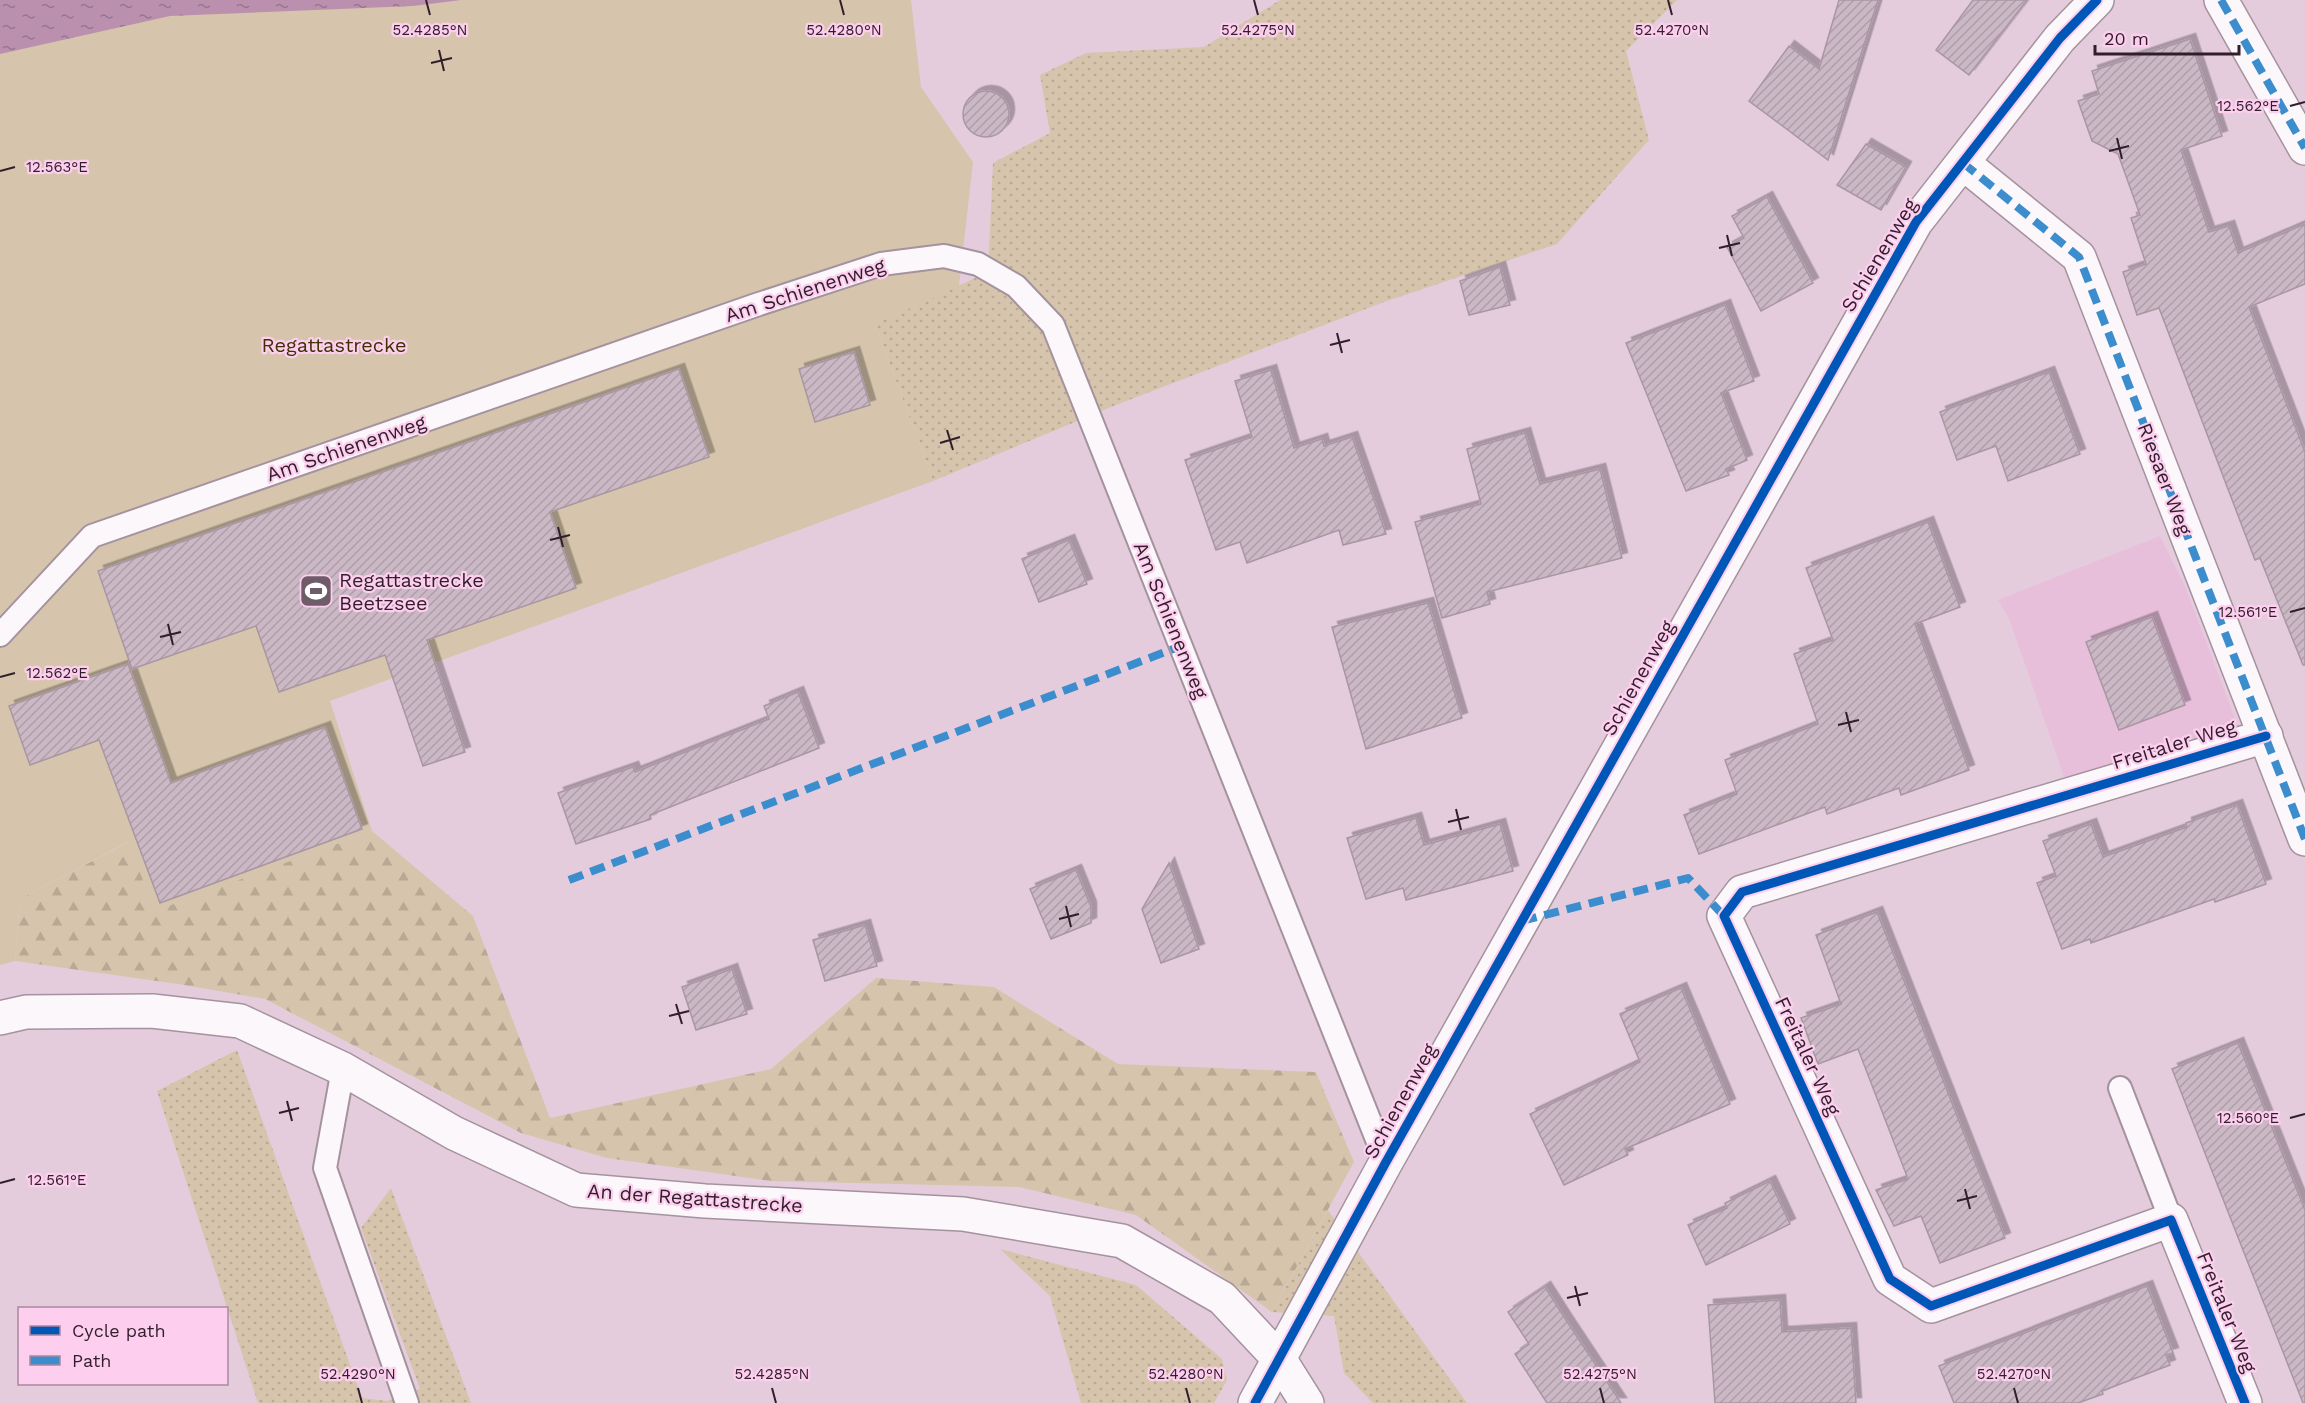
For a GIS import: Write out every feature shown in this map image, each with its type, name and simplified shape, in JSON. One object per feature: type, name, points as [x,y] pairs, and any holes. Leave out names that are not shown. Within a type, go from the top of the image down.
[{"type":"street","name":"Schienenweg","points":[[1255,1403],[1386,1162],[1916,222],[2060,38],[2097,0]]},
{"type":"street","points":[[2221,0],[2305,148]]},
{"type":"street","name":"Riesaer Weg","points":[[1963,163],[2079,257],[2305,839]]},
{"type":"street","name":"Freitaler Weg","points":[[2245,1403],[2171,1220],[1931,1306],[1890,1279],[1724,916],[1742,892],[2266,736]]},
{"type":"street","name":"An der Regattastrecke","points":[[0,1018],[26,1012],[153,1011],[240,1021],[343,1069],[454,1132],[576,1190],[717,1201],[963,1214],[1122,1241],[1222,1298],[1280,1360],[1307,1403]]},
{"type":"lane","name":"Am Schienenweg","points":[[0,635],[92,536],[756,305],[881,264],[944,256],[978,264],[1016,286],[1053,325],[1386,1162]]},
{"type":"lane","points":[[343,1069],[325,1168],[407,1403]]},
{"type":"lane","points":[[2120,1088],[2171,1220]]},
{"type":"shaded area","points":[[2160,536],[2184,584],[2244,742],[2070,794],[2010,621],[1998,600]]},
{"type":"green space","name":"Regattastrecke","points":[[0,0],[911,0],[921,87],[973,162],[959,286],[875,324],[933,481],[330,701],[372,831],[155,911],[128,842],[20,899],[15,961],[0,965]]},
{"type":"green space","points":[[1280,0],[1677,0],[1626,51],[1649,140],[1557,244],[1384,302],[1116,405],[933,481],[875,324],[988,272],[993,163],[1050,133],[1040,75],[1086,53],[1204,47]]},
{"type":"green space","points":[[372,831],[473,916],[550,1118],[771,1069],[876,978],[994,987],[1118,1064],[1316,1072],[1354,1162],[1272,1312],[1136,1215],[1019,1187],[771,1181],[607,1158],[521,1133],[265,999],[15,961],[20,899],[129,842],[155,910]]},
{"type":"green space","points":[[237,1050],[362,1398],[387,1401],[420,1389],[361,1228],[391,1188],[471,1403],[258,1403],[157,1091]]},
{"type":"green space","points":[[1328,1210],[1467,1403],[1373,1403],[1344,1373],[1334,1316],[1272,1312]]},
{"type":"green space","points":[[1000,1249],[1136,1285],[1222,1359],[1227,1380],[1214,1403],[1081,1403],[1050,1296]]},
{"type":"water","points":[[0,0],[461,0],[413,6],[170,16],[0,54]]},
{"type":"building","points":[[1839,0],[1878,0],[1828,160],[1749,101],[1789,46],[1819,69]]},
{"type":"building","points":[[1973,0],[2027,0],[1969,75],[1936,50]]},
{"type":"building","points":[[2190,39],[2222,136],[2181,150],[2209,232],[2229,226],[2238,253],[2305,224],[2305,284],[2249,307],[2305,452],[2305,665],[2303,665],[2260,558],[2255,560],[2159,308],[2137,315],[2123,272],[2146,264],[2131,218],[2140,215],[2118,154],[2092,141],[2078,101],[2099,94],[2092,71]]},
{"type":"building","points":[[986,91],[1002,98],[1009,114],[1002,130],[986,137],[970,130],[963,114],[970,98]]},
{"type":"building","points":[[1866,144],[1906,167],[1881,210],[1837,185]]},
{"type":"building","points":[[1767,197],[1813,283],[1761,311],[1727,247],[1744,238],[1732,216]]},
{"type":"building","points":[[1500,267],[1510,305],[1469,315],[1460,281]]},
{"type":"building","points":[[1725,305],[1754,381],[1721,393],[1747,460],[1726,469],[1729,475],[1686,491],[1626,343]]},
{"type":"building","points":[[854,352],[870,405],[815,422],[799,369]]},
{"type":"building","points":[[679,369],[709,457],[550,512],[576,588],[427,640],[465,752],[423,766],[385,655],[279,692],[256,626],[132,669],[98,571]]},
{"type":"building","points":[[1271,370],[1294,448],[1322,439],[1324,446],[1352,437],[1386,534],[1343,545],[1339,530],[1247,563],[1240,542],[1216,550],[1185,460],[1252,437],[1235,381]]},
{"type":"building","points":[[2049,372],[2080,454],[2008,481],[1996,446],[1957,460],[1940,412]]},
{"type":"building","points":[[1525,433],[1540,484],[1600,469],[1622,558],[1487,592],[1490,604],[1442,618],[1415,522],[1481,504],[1467,449]]},
{"type":"building","points":[[1928,522],[1960,607],[1915,624],[1969,770],[1901,795],[1899,788],[1827,814],[1825,807],[1699,854],[1684,815],[1737,794],[1725,760],[1818,724],[1794,654],[1833,640],[1806,568]]},
{"type":"building","points":[[1069,540],[1087,584],[1039,602],[1022,559]]},
{"type":"building","points":[[1428,603],[1462,718],[1366,749],[1332,627]]},
{"type":"building","points":[[2152,617],[2185,705],[2119,730],[2086,642]]},
{"type":"building","points":[[128,664],[171,783],[325,727],[362,829],[160,903],[99,740],[30,765],[9,706]]},
{"type":"building","points":[[798,692],[819,748],[650,815],[651,819],[576,844],[558,793],[633,767],[635,772],[769,719],[764,706]]},
{"type":"building","points":[[2237,805],[2266,884],[2215,902],[2214,899],[2091,943],[2090,939],[2062,949],[2037,883],[2056,876],[2043,841],[2091,824],[2103,857],[2187,827],[2186,823]]},
{"type":"building","points":[[1416,818],[1424,845],[1500,824],[1513,871],[1406,900],[1403,888],[1366,899],[1347,838]]},
{"type":"building","points":[[1169,863],[1199,949],[1161,963],[1142,909]]},
{"type":"building","points":[[1076,870],[1091,907],[1091,923],[1051,939],[1030,889]]},
{"type":"building","points":[[1877,912],[2005,1238],[1940,1263],[1921,1216],[1894,1226],[1876,1190],[1908,1179],[1858,1049],[1818,1064],[1801,1018],[1841,1004],[1816,935]]},
{"type":"building","points":[[865,925],[877,966],[825,981],[813,940]]},
{"type":"building","points":[[732,969],[747,1014],[696,1030],[682,987]]},
{"type":"building","points":[[1681,988],[1730,1104],[1625,1149],[1628,1155],[1564,1185],[1530,1114],[1640,1062],[1620,1014]]},
{"type":"building","points":[[2238,1043],[2305,1210],[2305,1403],[2303,1403],[2172,1069]]},
{"type":"building","points":[[1770,1181],[1790,1224],[1706,1265],[1688,1225],[1727,1208],[1725,1203]]},
{"type":"building","points":[[2147,1286],[2173,1353],[2166,1355],[2170,1365],[2102,1391],[2103,1394],[2078,1403],[1954,1403],[1939,1366]]},
{"type":"building","points":[[1545,1287],[1621,1403],[1547,1403],[1515,1354],[1529,1344],[1508,1312]]},
{"type":"building","points":[[1780,1300],[1782,1332],[1851,1328],[1856,1403],[1715,1403],[1708,1305]]},
{"type":"marked path","points":[[2221,0],[2305,148]]},
{"type":"marked path","points":[[1963,163],[2079,257],[2305,839]]},
{"type":"marked path","points":[[569,880],[1181,646]]},
{"type":"marked path","points":[[1522,921],[1688,878],[1724,916]]},
{"type":"cycle path","points":[[1255,1403],[1386,1162],[1916,222],[2060,38],[2097,0]]},
{"type":"cycle path","points":[[2245,1403],[2171,1220],[1931,1306],[1890,1279],[1724,916],[1742,892],[2266,736]]},
{"type":"place","name":"Regattastrecke Beetzsee","points":[[316,591]]}]
